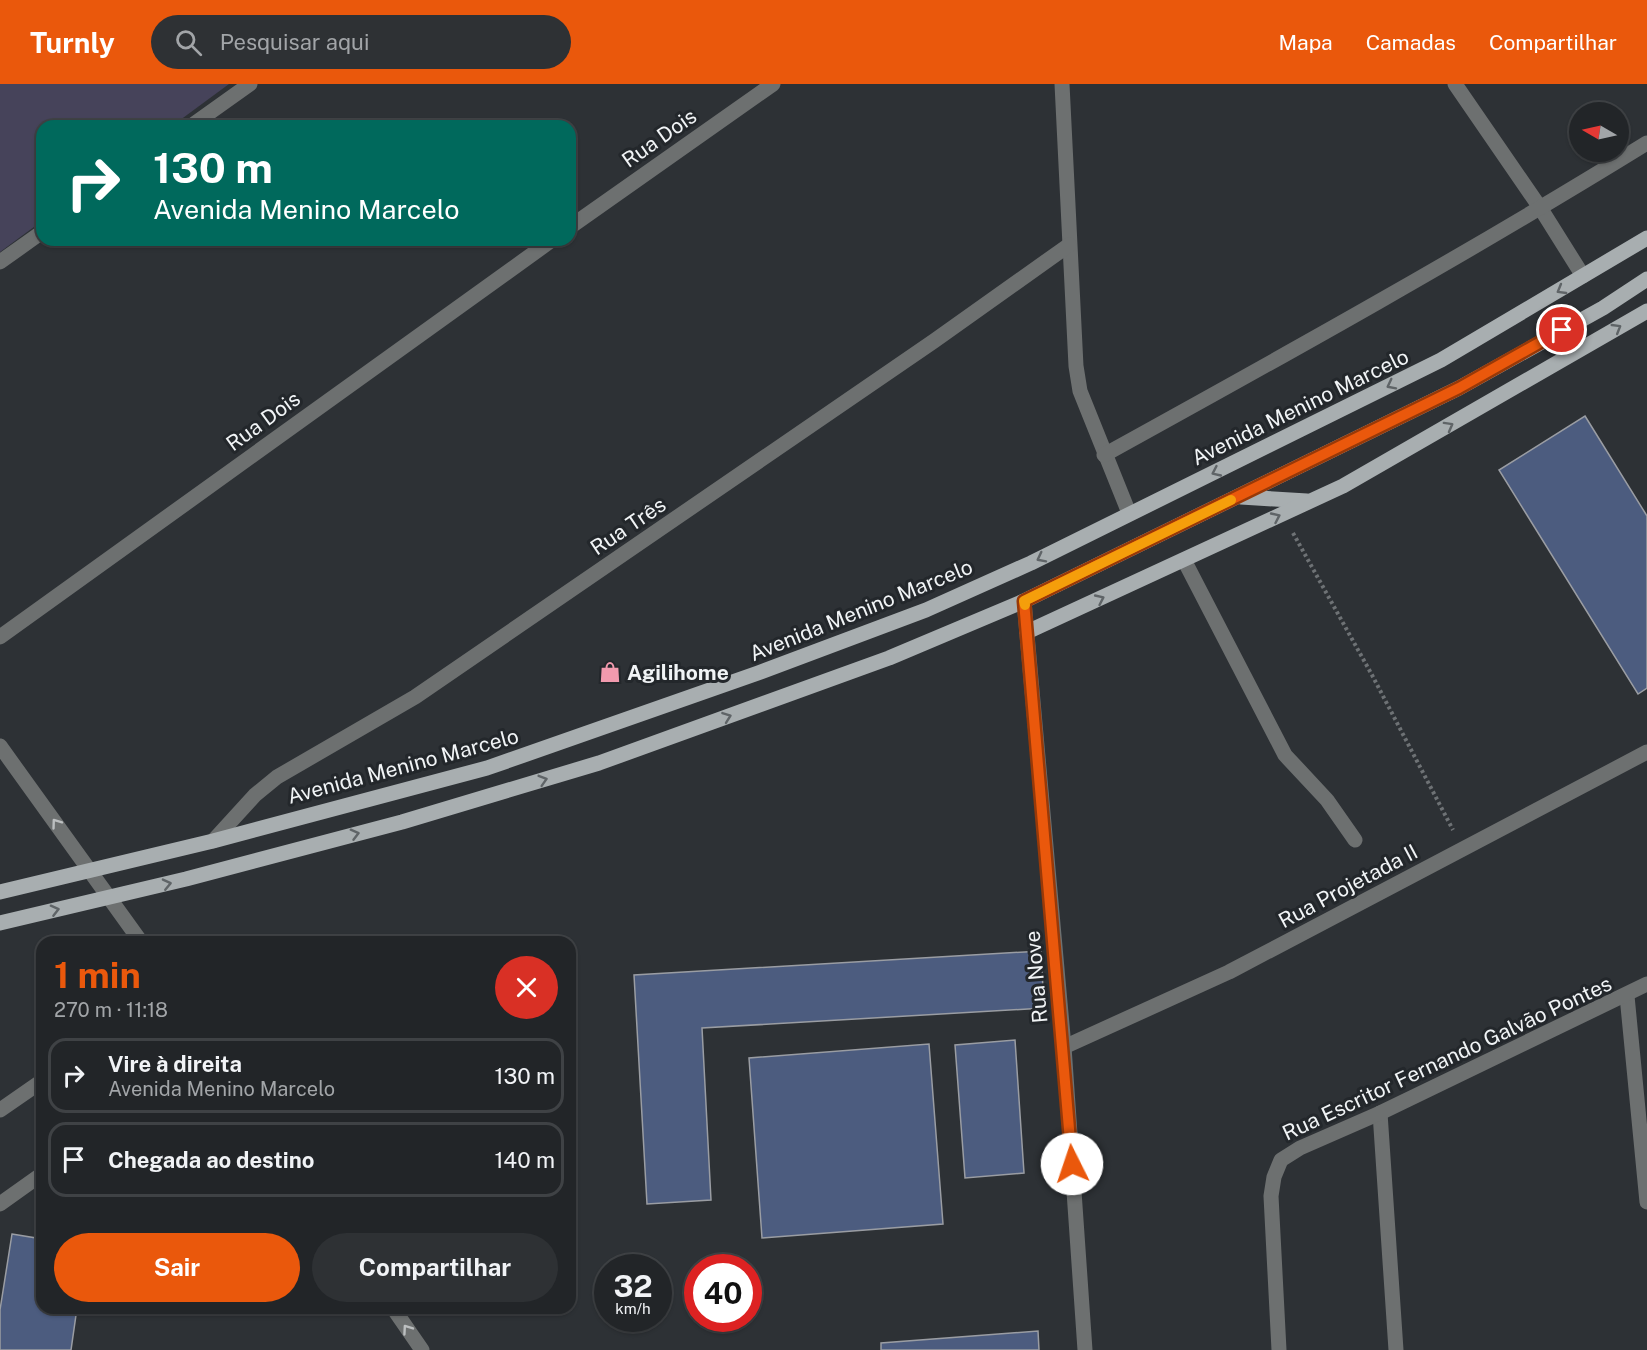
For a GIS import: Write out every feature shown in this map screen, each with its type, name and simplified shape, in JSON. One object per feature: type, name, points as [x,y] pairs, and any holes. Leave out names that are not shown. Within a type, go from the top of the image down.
[{"type":"main road","name":"Avenida Menino Marcelo","points":[[0,892],[213,841],[487,768],[758,673],[927,610],[1031,563],[1129,513],[1284,440],[1441,360],[1647,238]]},
{"type":"main road","points":[[0,923],[402,822],[599,763],[889,658],[1024,601],[1459,388],[1603,308],[1647,279]]},
{"type":"main road","points":[[1027,632],[1363,474],[1647,311]]},
{"type":"main road","points":[[1238,496],[1309,501]]},
{"type":"street","points":[[199,120],[250,84]]},
{"type":"street","name":"Rua Dois","points":[[576,223],[773,84]]},
{"type":"street","points":[[1062,84],[1069,245],[1080,391],[1129,513]]},
{"type":"street","points":[[1455,84],[1541,209],[1583,276]]},
{"type":"street","points":[[1104,455],[1541,209],[1647,143]]},
{"type":"street","points":[[0,262],[36,236]]},
{"type":"street","name":"Rua Três","points":[[213,841],[255,795],[277,777],[415,697],[925,348],[1069,245]]},
{"type":"street","name":"Rua Dois","points":[[0,637],[544,246]]},
{"type":"street","points":[[1184,560],[1285,755],[1327,800],[1355,840]]},
{"type":"street","name":"Rua Nove","points":[[1024,601],[1064,1047],[1085,1350]]},
{"type":"street","points":[[0,746],[137,936]]},
{"type":"street","name":"Rua Projetada II","points":[[1064,1047],[1229,972],[1647,752]]},
{"type":"street","name":"Rua Escritor Fernando Galvão Pontes","points":[[1280,1350],[1271,1196],[1274,1177],[1281,1161],[1300,1148],[1380,1113],[1627,996],[1647,984]]},
{"type":"street","points":[[1627,996],[1647,1202]]},
{"type":"street","points":[[0,1110],[36,1086]]},
{"type":"street","points":[[1380,1113],[1396,1350]]},
{"type":"street","points":[[0,1204],[36,1178]]},
{"type":"street","points":[[397,1314],[422,1350]]},
{"type":"path","points":[[1282,514],[1372,675],[1464,849]]},
{"type":"shaded area","points":[[0,84],[229,84],[180,120],[36,120],[36,225],[0,252]]},
{"type":"building","points":[[1585,416],[1647,516],[1647,688],[1638,694],[1499,470]]},
{"type":"building","points":[[1041,951],[1044,1008],[702,1028],[711,1200],[647,1204],[634,975]]},
{"type":"building","points":[[1015,1040],[1024,1173],[965,1178],[955,1045]]},
{"type":"building","points":[[929,1044],[943,1224],[762,1238],[749,1058]]},
{"type":"building","points":[[12,1234],[36,1238],[36,1314],[76,1314],[71,1350],[0,1350],[0,1310]]},
{"type":"building","points":[[1038,1331],[1039,1350],[881,1350],[881,1343]]},
{"type":"slow traffic","points":[[1025,605],[1024,601],[1231,500]]},
{"type":"place","name":"Agilihome","points":[[610,672]]},
{"type":"route","points":[[1072,1164],[1064,1047],[1024,601],[1459,388],[1562,330]]}]
